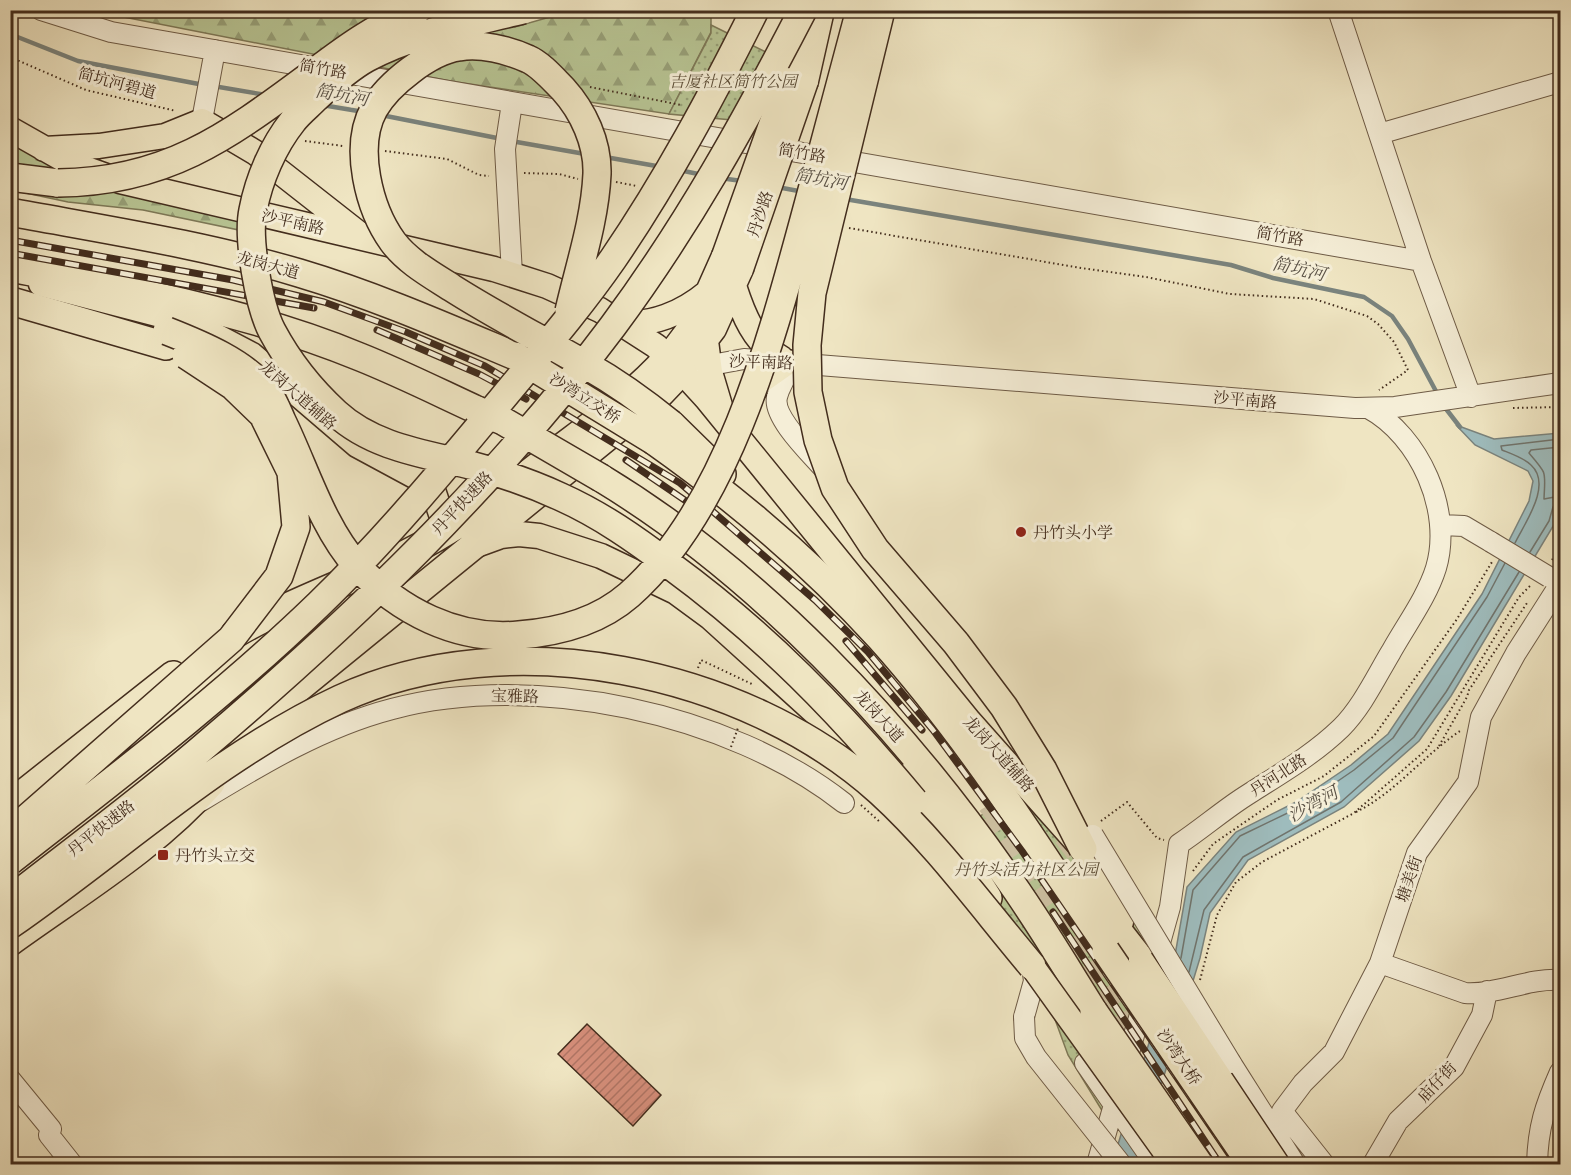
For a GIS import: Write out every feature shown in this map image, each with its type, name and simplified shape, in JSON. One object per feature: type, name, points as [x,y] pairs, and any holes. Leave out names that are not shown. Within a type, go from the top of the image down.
[{"type":"highway","points":[[10,177],[58,183],[88,183],[127,176],[184,158],[221,139],[351,46],[401,16],[417,10]]},
{"type":"highway","points":[[523,10],[408,40],[366,58],[328,86],[292,121],[266,167],[252,213],[253,255],[259,290],[271,329],[314,391],[338,415],[361,431],[387,444],[524,482],[580,506],[623,531],[744,623],[817,691],[856,732],[914,801]]},
{"type":"highway","name":"丹平快速路","points":[[10,861],[180,727],[320,603],[422,496],[566,321],[613,260],[702,117],[755,10]]},
{"type":"highway","name":"丹平快速路","points":[[10,900],[199,751],[378,589],[459,508],[537,420],[612,327],[672,242],[737,137],[801,10]]},
{"type":"highway","points":[[11,301],[207,347],[234,362],[267,391],[330,524],[355,564],[386,593],[420,615],[459,631],[498,637],[562,630],[601,614],[627,596],[655,568],[676,542],[708,488],[739,423],[758,376],[786,286],[860,10]]},
{"type":"highway","points":[[881,10],[812,293],[807,345],[808,392],[818,440],[835,488],[875,549],[956,643],[1004,707],[1088,838]]},
{"type":"highway","points":[[566,321],[591,219],[597,172],[590,134],[578,106],[530,59],[495,48],[459,47],[425,60],[396,82],[374,110],[366,140],[366,179],[375,210],[394,243],[418,266],[500,318],[588,365],[641,400],[662,432],[729,482],[763,523],[880,638],[954,728],[1111,939],[1141,960]]},
{"type":"highway","name":"龙岗大道","points":[[10,212],[211,250],[299,273],[385,302],[515,356]]},
{"type":"highway","name":"龙岗大道","points":[[10,268],[156,295],[287,332],[360,357],[512,426],[601,478],[696,543],[768,605],[852,687],[913,754],[1005,874],[1082,1015]]},
{"type":"highway","points":[[10,833],[231,639],[279,576],[296,527],[291,472],[263,415],[233,386],[167,339]]},
{"type":"highway","name":"沙湾立交桥","points":[[515,356],[662,432]]},
{"type":"highway","points":[[10,804],[169,677],[213,646],[273,612],[447,532],[539,466],[661,371]]},
{"type":"highway","points":[[23,925],[139,850],[188,808],[288,699],[367,631],[478,544],[661,393],[661,371]]},
{"type":"highway","points":[[10,942],[23,925],[229,762],[343,698],[412,675],[458,667],[551,662],[627,670],[706,692],[764,717],[825,752],[879,791],[906,817],[1032,966]]},
{"type":"highway","points":[[852,687],[1032,966]]},
{"type":"highway","points":[[10,892],[23,925]]},
{"type":"highway","name":"沙湾大桥","points":[[1111,939],[1251,1164]]},
{"type":"highway","points":[[1082,1015],[1199,1164]]},
{"type":"main road","name":"丹沙路","points":[[797,81],[801,10]]},
{"type":"main road","name":"丹沙路","points":[[661,371],[707,352],[797,81],[819,33],[822,10]]},
{"type":"main road","points":[[44,149],[99,146],[165,136],[202,118],[256,153],[366,239]]},
{"type":"main road","name":"沙平南路","points":[[10,129],[70,163],[120,181],[512,274],[575,297],[627,327],[661,371]]},
{"type":"main road","points":[[733,270],[748,324],[760,342],[788,362],[760,381],[748,405],[748,434],[755,454],[767,473]]},
{"type":"main road","name":"丹沙路","points":[[661,371],[690,328],[710,291],[733,270]]},
{"type":"main road","name":"龙岗大道辅路","points":[[10,274],[60,290],[192,323],[252,355],[357,445],[420,479],[434,494],[447,532]]},
{"type":"main road","points":[[661,371],[646,376],[647,361],[627,327],[662,318],[684,308],[710,291]]},
{"type":"main road","points":[[707,352],[714,390],[728,424]]},
{"type":"main road","name":"龙岗大道辅路","points":[[661,371],[728,424],[969,721],[1088,838],[1141,960],[1277,1164]]},
{"type":"main road","points":[[478,544],[510,535],[539,536],[601,556],[676,592],[710,617],[914,801],[1032,966],[1082,1015],[1168,1160]]},
{"type":"street","name":"简竹路","points":[[42,10],[111,32],[214,56],[1421,261]]},
{"type":"street","points":[[1338,10],[1421,261],[1462,398]]},
{"type":"street","points":[[202,118],[214,56]]},
{"type":"street","points":[[1379,134],[1560,82]]},
{"type":"street","points":[[512,107],[505,148],[512,274]]},
{"type":"street","name":"沙平南路","points":[[707,352],[744,359],[1363,408],[1395,407],[1560,383]]},
{"type":"street","points":[[788,362],[787,379],[777,396],[776,407],[782,418],[912,576],[994,683],[1088,838],[1231,1063],[1275,1117],[1324,1164]]},
{"type":"street","name":"丹河北路","points":[[1097,1164],[1170,907],[1179,844],[1240,799],[1294,767],[1343,726],[1363,699],[1427,588],[1439,556],[1441,525],[1432,490],[1418,459],[1383,416],[1363,408]]},
{"type":"street","points":[[1441,525],[1464,526],[1550,579]]},
{"type":"street","name":"塘美街","points":[[1275,1117],[1303,1083],[1334,1052],[1380,963],[1417,853],[1468,782],[1481,717],[1516,653],[1550,579]]},
{"type":"street","name":"宝雅路","points":[[188,808],[277,755],[320,735],[392,709],[461,695],[521,695],[590,701],[669,718],[766,753],[823,786],[844,803]]},
{"type":"street","points":[[288,699],[287,719],[292,730],[298,735],[320,735]]},
{"type":"street","points":[[1380,963],[1465,993],[1487,992],[1522,983],[1560,980]]},
{"type":"street","points":[[1032,966],[1034,981],[1024,1017],[1025,1038],[1036,1057],[1121,1164]]},
{"type":"street","name":"庙仔街","points":[[1373,1164],[1398,1121],[1454,1067],[1482,1015],[1487,992]]},
{"type":"street","points":[[1024,1017],[1036,1010],[1052,1009],[1082,1015]]},
{"type":"street","points":[[1085,1063],[1168,1160]]},
{"type":"street","points":[[1537,1164],[1538,1133],[1544,1107],[1560,1072]]},
{"type":"street","points":[[10,1079],[51,1129],[49,1135],[72,1164]]},
{"type":"street","points":[[1275,1117],[1295,1164]]},
{"type":"path","name":"简坑河碧道","points":[[10,57],[86,90],[176,111]]},
{"type":"path","points":[[581,86],[687,106]]},
{"type":"path","points":[[1363,408],[1362,398],[1408,370]]},
{"type":"path","points":[[1509,408],[1560,407]]},
{"type":"path","points":[[1354,813],[1427,748],[1519,597],[1550,579],[1560,548]]},
{"type":"path","points":[[1461,695],[1464,697],[1530,599]]},
{"type":"path","points":[[1439,746],[1467,697],[1468,690]]},
{"type":"path","points":[[1197,989],[1217,915],[1236,882],[1262,862],[1371,804],[1439,746],[1481,717]]},
{"type":"path","points":[[1088,838],[1127,802],[1157,838]]},
{"type":"green space","points":[[490,10],[515,27],[571,11],[711,10],[711,32],[669,114],[450,81],[93,11]]},
{"type":"green space","name":"吉厦社区简竹公园","points":[[711,25],[788,63],[764,123],[669,114],[711,33]]},
{"type":"green space","points":[[10,138],[242,217],[239,230],[143,210],[68,202],[11,190]]},
{"type":"green space","name":"丹竹头活力社区公园","points":[[1040,767],[1176,985],[1137,1036],[1109,1122],[1068,1055],[1053,1014],[932,856]]},
{"type":"water","name":"沙湾河","points":[[1456,425],[1494,439],[1560,433],[1560,497],[1555,523],[1451,696],[1419,741],[1344,807],[1248,860],[1210,913],[1200,958],[1137,1164],[1112,1164],[1174,961],[1187,887],[1236,832],[1296,802],[1351,765],[1388,734],[1482,594],[1529,501],[1533,481],[1528,471],[1475,445]]},
{"type":"building","points":[[587,1024],[661,1095],[633,1126],[558,1054]]},
{"type":"waterway","name":"简坑河","points":[[10,34],[78,61],[204,85]]},
{"type":"waterway","name":"简坑河","points":[[213,86],[266,95]]},
{"type":"waterway","name":"简坑河","points":[[322,105],[364,112]]},
{"type":"waterway","name":"简坑河","points":[[381,115],[502,139]]},
{"type":"waterway","name":"简坑河","points":[[511,141],[585,154]]},
{"type":"waterway","name":"简坑河","points":[[605,157],[662,167]]},
{"type":"waterway","name":"简坑河","points":[[679,170],[703,175]]},
{"type":"waterway","name":"简坑河","points":[[720,178],[742,181]]},
{"type":"waterway","name":"简坑河","points":[[777,187],[804,192]]},
{"type":"waterway","name":"简坑河","points":[[845,199],[1231,265],[1273,278],[1364,297],[1392,316],[1408,339],[1438,395]]},
{"type":"waterway","name":"简坑河","points":[[1443,405],[1460,427]]},
{"type":"tunnel","points":[[963,838],[988,817],[1126,1028],[1103,1047]]},
{"type":"tunnel","points":[[1038,869],[1086,832]]},
{"type":"railway","points":[[10,240],[233,280],[324,302],[406,332],[485,366],[680,483],[815,600],[868,652],[933,730],[1022,851],[1236,1164]]},
{"type":"railway","points":[[10,253],[314,308]]},
{"type":"railway","points":[[377,330],[479,374],[526,399]]},
{"type":"railway","points":[[626,460],[705,514]]},
{"type":"railway","points":[[846,641],[922,730]]},
{"type":"railway","points":[[1053,912],[1220,1164]]},
{"type":"place","name":"丹竹头小学","points":[[1021,532]]},
{"type":"place","name":"丹竹头立交","points":[[163,855]]}]
